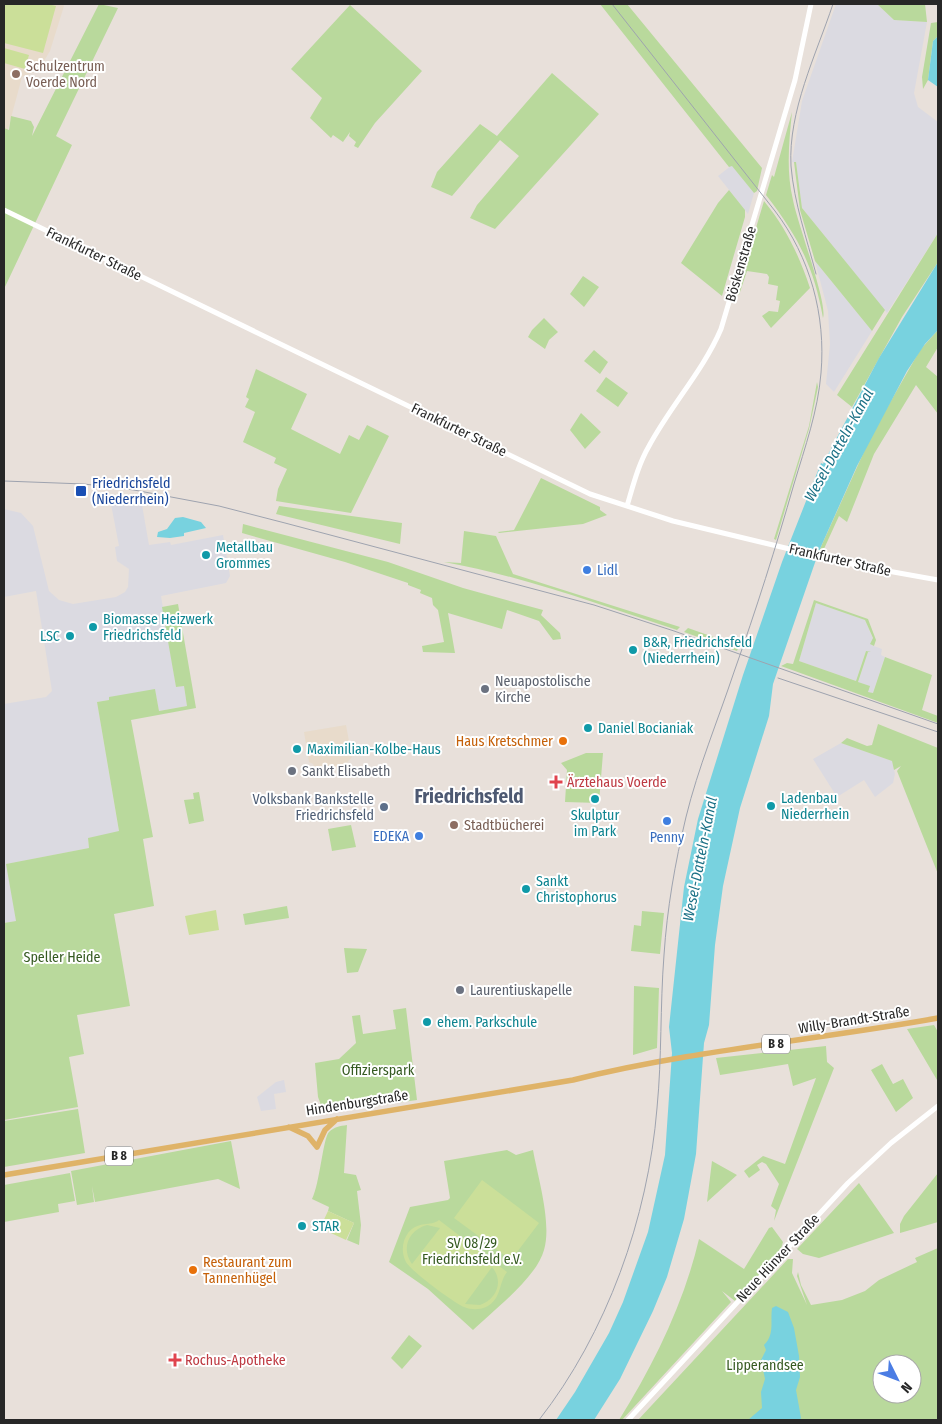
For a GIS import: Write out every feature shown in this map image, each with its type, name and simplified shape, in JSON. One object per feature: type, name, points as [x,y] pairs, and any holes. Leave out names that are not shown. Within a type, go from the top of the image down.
[{"type":"main road","name":"Böskenstraße","points":[[627,506],[637,470],[648,447],[705,361],[721,329],[795,80],[811,4]]},
{"type":"main road","name":"Frankfurter Straße","points":[[4,210],[574,488],[673,521],[834,560],[938,580]]},
{"type":"main road","name":"Willy-Brandt-Straße","points":[[715,1053],[938,1018]]},
{"type":"main road","name":"Hindenburgstraße","points":[[4,1176],[573,1080],[652,1062],[715,1053]]},
{"type":"main road","name":"Neue Hünxer Straße","points":[[628,1420],[848,1183],[891,1143],[938,1106]]},
{"type":"main road","points":[[290,1127],[308,1136],[317,1147],[325,1130],[337,1119]]},
{"type":"shaded area","name":"Schulzentrum Voerde Nord","points":[[4,4],[63,4],[64,6],[50,51],[34,72],[22,77],[4,144]]},
{"type":"shaded area","points":[[836,4],[877,4],[894,20],[927,22],[914,93],[918,107],[938,122],[938,233],[887,313],[802,208],[796,163],[792,162],[802,101]]},
{"type":"shaded area","points":[[732,165],[754,193],[748,214],[718,176]]},
{"type":"shaded area","points":[[815,261],[872,331],[834,392],[826,384],[830,344],[828,311]]},
{"type":"shaded area","points":[[111,504],[142,505],[149,545],[170,542],[171,545],[223,535],[230,576],[226,583],[161,596],[176,687],[184,686],[187,706],[159,711],[155,690],[97,702],[119,832],[88,838],[89,848],[7,864],[16,921],[4,923],[4,704],[46,697],[52,691],[36,591],[4,597],[4,509],[21,513],[33,526],[49,591],[59,600],[73,604],[116,597],[125,592],[128,587],[129,569],[117,561],[115,547],[119,546]]},
{"type":"shaded area","points":[[816,603],[865,620],[873,639],[871,645],[882,649],[881,655],[885,657],[873,693],[868,692],[858,682],[868,652],[866,651],[856,681],[799,661]]},
{"type":"shaded area","points":[[346,725],[352,757],[342,768],[328,771],[323,768],[315,769],[313,764],[309,762],[304,732]]},
{"type":"shaded area","points":[[841,743],[892,761],[895,774],[893,783],[875,797],[864,780],[837,797],[813,759]]},
{"type":"shaded area","points":[[284,1080],[286,1092],[274,1094],[276,1109],[261,1111],[257,1097],[276,1082]]},
{"type":"green space","points":[[4,4],[48,4],[56,6],[43,53],[4,43]]},
{"type":"green space","points":[[99,4],[118,8],[56,136],[72,145],[4,289],[4,128],[9,130],[11,116],[31,121],[34,127],[32,136]]},
{"type":"green space","points":[[600,4],[627,4],[762,168],[757,191],[754,193],[732,166],[729,167]]},
{"type":"green space","points":[[877,4],[925,4],[927,22],[894,20]]},
{"type":"green space","points":[[350,5],[422,71],[375,123],[358,148],[354,146],[356,142],[349,136],[350,132],[343,142],[333,135],[331,138],[310,118],[322,98],[291,69]]},
{"type":"green space","points":[[938,22],[938,36],[933,41],[928,80],[923,89],[922,77],[931,23]]},
{"type":"green space","points":[[4,48],[29,55],[25,69],[4,63]]},
{"type":"green space","points":[[552,73],[599,114],[495,229],[470,218],[477,205],[519,156],[500,140],[452,196],[431,187],[437,172],[480,124],[497,136]]},
{"type":"green space","points":[[792,112],[789,178],[796,211],[821,297],[823,318],[815,283],[803,253],[796,238],[766,195],[772,175],[774,177]]},
{"type":"green space","points":[[794,162],[796,162],[802,208],[885,310],[872,331],[815,261],[800,210]]},
{"type":"green space","points":[[729,190],[745,210],[745,217],[722,296],[681,263],[718,203]]},
{"type":"green space","points":[[764,201],[779,221],[791,242],[810,288],[771,328],[762,316],[769,311],[778,312],[780,301],[776,300],[778,286],[768,284],[769,277],[767,274],[747,271],[739,295],[736,295]]},
{"type":"green space","points":[[938,233],[938,262],[902,317],[852,407],[837,395]]},
{"type":"green space","points":[[583,276],[599,287],[584,307],[570,294]]},
{"type":"green space","points":[[544,318],[558,332],[549,340],[545,349],[528,337]]},
{"type":"green space","points":[[938,330],[938,347],[926,367],[938,377],[938,414],[916,385],[874,454],[847,522],[839,516],[823,551],[819,551],[872,434],[920,350]]},
{"type":"green space","points":[[594,350],[608,362],[600,374],[584,361]]},
{"type":"green space","points":[[256,369],[307,394],[291,429],[340,454],[349,435],[359,440],[367,425],[389,436],[351,513],[276,501],[278,489],[287,469],[274,463],[276,458],[243,442],[255,412],[245,407],[249,399],[246,397]]},
{"type":"green space","points":[[606,377],[628,393],[618,407],[596,391]]},
{"type":"green space","points":[[817,382],[818,387],[809,429],[776,540],[774,539],[809,426]]},
{"type":"green space","points":[[581,413],[601,432],[585,449],[570,430]]},
{"type":"green space","points":[[541,478],[600,507],[600,510],[607,515],[583,524],[499,533],[514,530]]},
{"type":"green space","points":[[279,506],[402,523],[400,544],[276,514]]},
{"type":"green space","points":[[243,524],[388,562],[463,588],[543,610],[541,615],[560,633],[561,639],[553,640],[539,621],[507,610],[502,629],[448,613],[455,653],[423,652],[422,646],[444,642],[438,610],[433,605],[432,598],[420,593],[421,590],[408,585],[408,583],[345,562],[242,533]]},
{"type":"green space","points":[[464,531],[496,536],[513,574],[680,627],[677,630],[532,583],[444,562],[461,563]]},
{"type":"green space","points":[[814,600],[868,619],[876,640],[874,646],[870,644],[873,638],[865,620],[816,603],[799,661],[856,681],[866,651],[871,652],[868,652],[858,682],[870,686],[868,692],[873,693],[885,657],[932,675],[922,710],[938,716],[938,723],[781,666],[787,663],[793,664]]},
{"type":"green space","name":"Speller Heide","points":[[178,604],[196,708],[131,720],[153,837],[143,839],[154,906],[114,914],[130,1006],[77,1015],[84,1054],[69,1057],[78,1107],[4,1120],[4,923],[16,921],[6,864],[89,848],[88,838],[119,831],[97,702],[109,700],[109,697],[155,689],[159,711],[187,706],[184,686],[176,687],[162,607]]},
{"type":"green space","points":[[688,628],[739,646],[737,651],[684,632]]},
{"type":"green space","points":[[878,724],[938,748],[938,874],[897,771],[901,766],[894,770],[892,761],[841,743],[847,738],[867,746],[872,745]]},
{"type":"green space","points":[[586,753],[603,753],[599,803],[565,802],[567,770],[561,763]]},
{"type":"green space","points":[[199,792],[204,821],[189,824],[184,800],[194,799],[193,793]]},
{"type":"green space","points":[[351,825],[356,847],[332,851],[328,829]]},
{"type":"green space","points":[[287,906],[289,918],[245,925],[243,914]]},
{"type":"green space","points":[[216,910],[219,930],[189,935],[185,916]]},
{"type":"green space","points":[[642,911],[664,913],[660,954],[631,951],[634,925],[641,926]]},
{"type":"green space","points":[[344,948],[367,949],[358,972],[347,973]]},
{"type":"green space","points":[[634,986],[659,988],[657,1048],[633,1055]]},
{"type":"green space","name":"Offizierspark","points":[[406,1008],[417,1100],[324,1113],[318,1097],[315,1063],[339,1059],[356,1043],[352,1016],[360,1015],[363,1034],[396,1029],[393,1010]]},
{"type":"green space","points":[[934,1025],[938,1032],[937,1080],[907,1029]]},
{"type":"green space","points":[[826,1046],[827,1062],[834,1068],[774,1221],[776,1210],[771,1206],[779,1184],[766,1164],[762,1162],[757,1165],[760,1170],[749,1178],[744,1171],[763,1156],[785,1164],[816,1078],[793,1086],[788,1064],[720,1075],[716,1058]]},
{"type":"green space","points":[[882,1064],[893,1084],[903,1079],[913,1098],[896,1112],[871,1070]]},
{"type":"green space","points":[[78,1109],[85,1153],[4,1167],[4,1121]]},
{"type":"green space","points":[[347,1125],[344,1173],[356,1175],[361,1190],[357,1191],[361,1225],[359,1245],[347,1240],[354,1223],[328,1211],[329,1207],[312,1199],[327,1136],[333,1129]]},
{"type":"green space","points":[[231,1141],[240,1189],[218,1179],[95,1202],[92,1186],[94,1202],[77,1205],[71,1171]]},
{"type":"green space","name":"SV 08/29 Friedrichsfeld e.V.","points":[[507,1150],[516,1155],[533,1150],[545,1214],[546,1239],[544,1250],[540,1260],[524,1282],[473,1330],[428,1289],[389,1262],[410,1207],[448,1200],[450,1198],[444,1161]]},
{"type":"green space","points":[[712,1161],[737,1175],[707,1202]]},
{"type":"green space","points":[[70,1173],[75,1201],[58,1204],[59,1212],[4,1222],[4,1185]]},
{"type":"green space","points":[[938,1173],[938,1222],[900,1233],[900,1224],[904,1216]]},
{"type":"green space","points":[[482,1180],[539,1223],[511,1260],[454,1218]]},
{"type":"green space","points":[[859,1183],[894,1233],[819,1258],[803,1254],[797,1249]]},
{"type":"green space","points":[[328,1211],[354,1223],[346,1240],[320,1228]]},
{"type":"green space","points":[[439,1220],[507,1272],[495,1300],[491,1304],[481,1309],[467,1308],[424,1279],[406,1262],[403,1255],[403,1247],[408,1233],[416,1226]],"holes":[[[427,1225],[440,1228],[412,1264],[407,1252],[408,1241],[415,1231]],[[492,1267],[498,1278],[497,1289],[494,1294],[480,1305],[465,1304]]]},
{"type":"green space","points":[[772,1227],[783,1242],[780,1252],[735,1301],[722,1291],[731,1302],[622,1420],[619,1420],[656,1355],[666,1333],[685,1286],[699,1239],[744,1269],[769,1228]]},
{"type":"green space","name":"Lipperandsee","points":[[938,1248],[938,1420],[638,1420],[788,1259],[793,1259],[792,1273],[807,1305],[797,1276],[798,1272],[801,1285],[811,1305],[842,1300],[865,1291],[879,1280],[917,1262],[915,1258]]},
{"type":"green space","points":[[409,1335],[422,1346],[402,1369],[391,1358]]},
{"type":"water","points":[[938,36],[938,87],[928,80],[933,41]]},
{"type":"water","name":"Wesel-Datteln-Kanal","points":[[938,262],[938,330],[925,344],[907,371],[857,466],[819,551],[773,684],[769,716],[740,808],[723,886],[715,945],[709,1025],[704,1043],[696,1154],[684,1219],[667,1277],[653,1311],[620,1379],[594,1420],[556,1420],[575,1392],[609,1333],[623,1302],[648,1232],[665,1155],[672,1053],[669,1027],[684,887],[698,819],[743,675],[782,562],[821,463],[823,464],[879,358]]},
{"type":"water","points":[[183,517],[201,522],[206,528],[184,533],[184,536],[157,537],[158,532],[167,529],[175,518]]},
{"type":"water","points":[[776,1306],[788,1312],[794,1328],[799,1356],[800,1377],[796,1390],[801,1418],[800,1420],[748,1420],[762,1408],[761,1392],[765,1379],[761,1360],[766,1350],[764,1345],[770,1337],[772,1308]]},
{"type":"railway","points":[[539,1420],[585,1350],[604,1312],[634,1232],[652,1149],[657,1108],[665,938],[682,834],[696,780],[766,578],[810,429],[821,373],[822,351],[818,308],[813,288],[798,248],[775,211],[612,4]]},
{"type":"railway","points":[[816,274],[795,194],[791,166],[791,145],[798,104],[833,4]]},
{"type":"railway","points":[[4,481],[84,484],[134,490],[219,506],[285,523],[594,605],[674,631],[938,724]]},
{"type":"railway","points":[[778,678],[938,732]]},
{"type":"place","name":"Schulzentrum Voerde Nord","points":[[16,74]]},
{"type":"place","name":"Friedrichsfeld (Niederrhein)","points":[[81,491]]},
{"type":"place","name":"Metallbau Grommes","points":[[206,555]]},
{"type":"place","name":"Lidl","points":[[587,570]]},
{"type":"place","name":"Biomasse Heizwerk Friedrichsfeld","points":[[93,627]]},
{"type":"place","name":"LSC","points":[[70,636]]},
{"type":"place","name":"B&R, Friedrichsfeld (Niederrhein)","points":[[633,650]]},
{"type":"place","name":"Neuapostolische Kirche","points":[[485,689]]},
{"type":"place","name":"Daniel Bocianiak","points":[[588,728]]},
{"type":"place","name":"Haus Kretschmer","points":[[563,741]]},
{"type":"place","name":"Maximilian-Kolbe-Haus","points":[[297,749]]},
{"type":"place","name":"Sankt Elisabeth","points":[[292,771]]},
{"type":"place","name":"Ärztehaus Voerde","points":[[556,782]]},
{"type":"place","name":"Skulptur im Park","points":[[595,799]]},
{"type":"place","name":"Ladenbau Niederrhein","points":[[771,806]]},
{"type":"place","name":"Volksbank Bankstelle Friedrichsfeld","points":[[384,807]]},
{"type":"place","name":"Penny","points":[[667,821]]},
{"type":"place","name":"Stadtbücherei","points":[[454,825]]},
{"type":"place","name":"EDEKA","points":[[419,836]]},
{"type":"place","name":"Sankt Christophorus","points":[[526,889]]},
{"type":"place","name":"Laurentiuskapelle","points":[[460,990]]},
{"type":"place","name":"ehem. Parkschule","points":[[427,1022]]},
{"type":"place","name":"STAR","points":[[302,1226]]},
{"type":"place","name":"Restaurant zum Tannenhügel","points":[[193,1270]]},
{"type":"place","name":"Rochus-Apotheke","points":[[175,1360]]},
{"type":"district","name":"Friedrichsfeld","points":[[469,796]]}]
